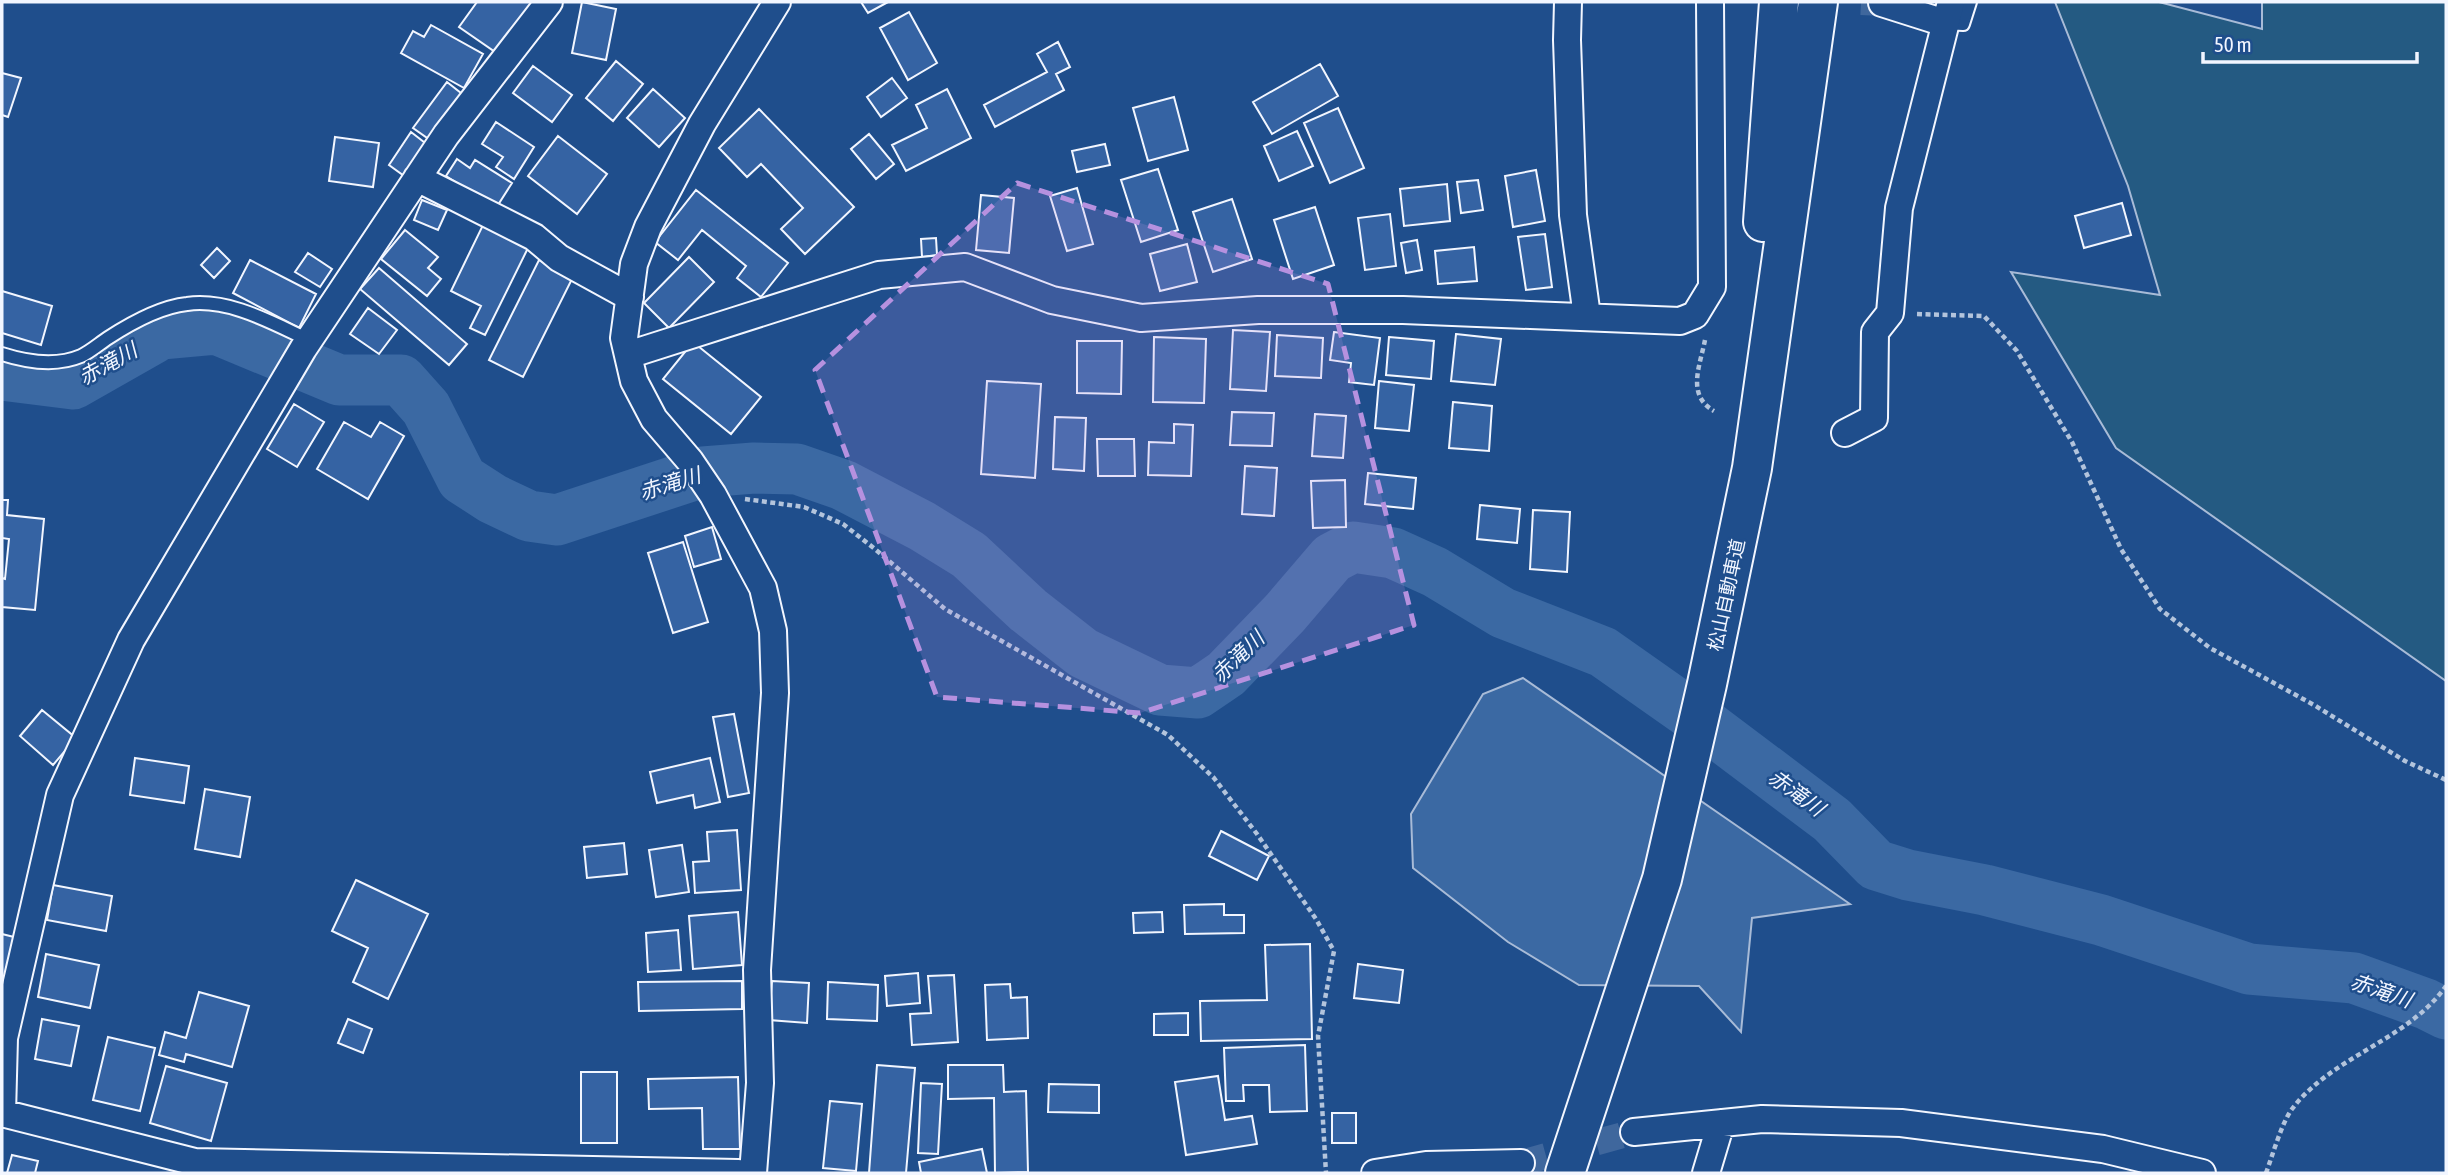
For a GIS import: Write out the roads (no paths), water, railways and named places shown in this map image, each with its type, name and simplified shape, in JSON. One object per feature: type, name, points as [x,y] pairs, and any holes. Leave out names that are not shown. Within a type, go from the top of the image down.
[{"type":"highway","points":[[1745,504],[1779,2]]},
{"type":"highway","name":"松山自動車道","points":[[1564,1173],[1662,879],[1707,684],[1752,468],[1818,2]]},
{"type":"street","points":[[550,2],[446,135],[306,344],[131,640],[60,794],[4,1038],[2,1114],[195,1162],[738,1173]]},
{"type":"street","points":[[753,1173],[760,1083],[757,970],[775,692],[773,631],[763,588],[713,495],[690,461],[654,419],[634,381],[624,338],[634,264],[648,227],[702,124],[777,2]]},
{"type":"street","points":[[1568,2],[1573,215],[1587,316]]},
{"type":"street","points":[[628,355],[879,275],[965,267],[1052,300],[1141,318],[1258,310],[1403,310],[1680,321],[1695,315],[1712,287],[1710,2]]},
{"type":"street","points":[[1845,433],[1874,418],[1875,332],[1890,313],[1899,208],[1948,12],[1882,4]]},
{"type":"street","points":[[416,178],[534,237],[559,258],[630,297]]},
{"type":"street","points":[[1634,1132],[1762,1119],[1901,1123],[2103,1149],[2202,1173]]},
{"type":"street","points":[[1706,1173],[1721,1123]]},
{"type":"street","points":[[1375,1173],[1521,1163]]},
{"type":"lane","points":[[1948,12],[1963,24],[1970,2]]},
{"type":"lane","points":[[2,354],[23,361],[52,362],[81,356],[112,335],[154,313],[187,303],[221,306],[252,314],[306,344]]},
{"type":"waterway","name":"赤滝川","points":[[2,375],[73,384],[161,334],[216,329],[339,380],[401,380],[426,408],[462,479],[493,499],[529,516],[557,520],[703,472],[754,468],[797,469],[843,485],[922,526],[969,555],[1028,610],[1083,653],[1160,690],[1198,693],[1226,674],[1285,613],[1332,558],[1353,547],[1393,553],[1435,572],[1503,613],[1603,652],[1694,716],[1832,820],[1876,865],[1908,875],[1985,890],[2101,920],[2249,969],[2354,978],[2446,1014]]},
{"type":"tunnel","points":[[1861,2],[1882,3]]},
{"type":"tunnel","points":[[1521,1163],[1634,1132]]}]
